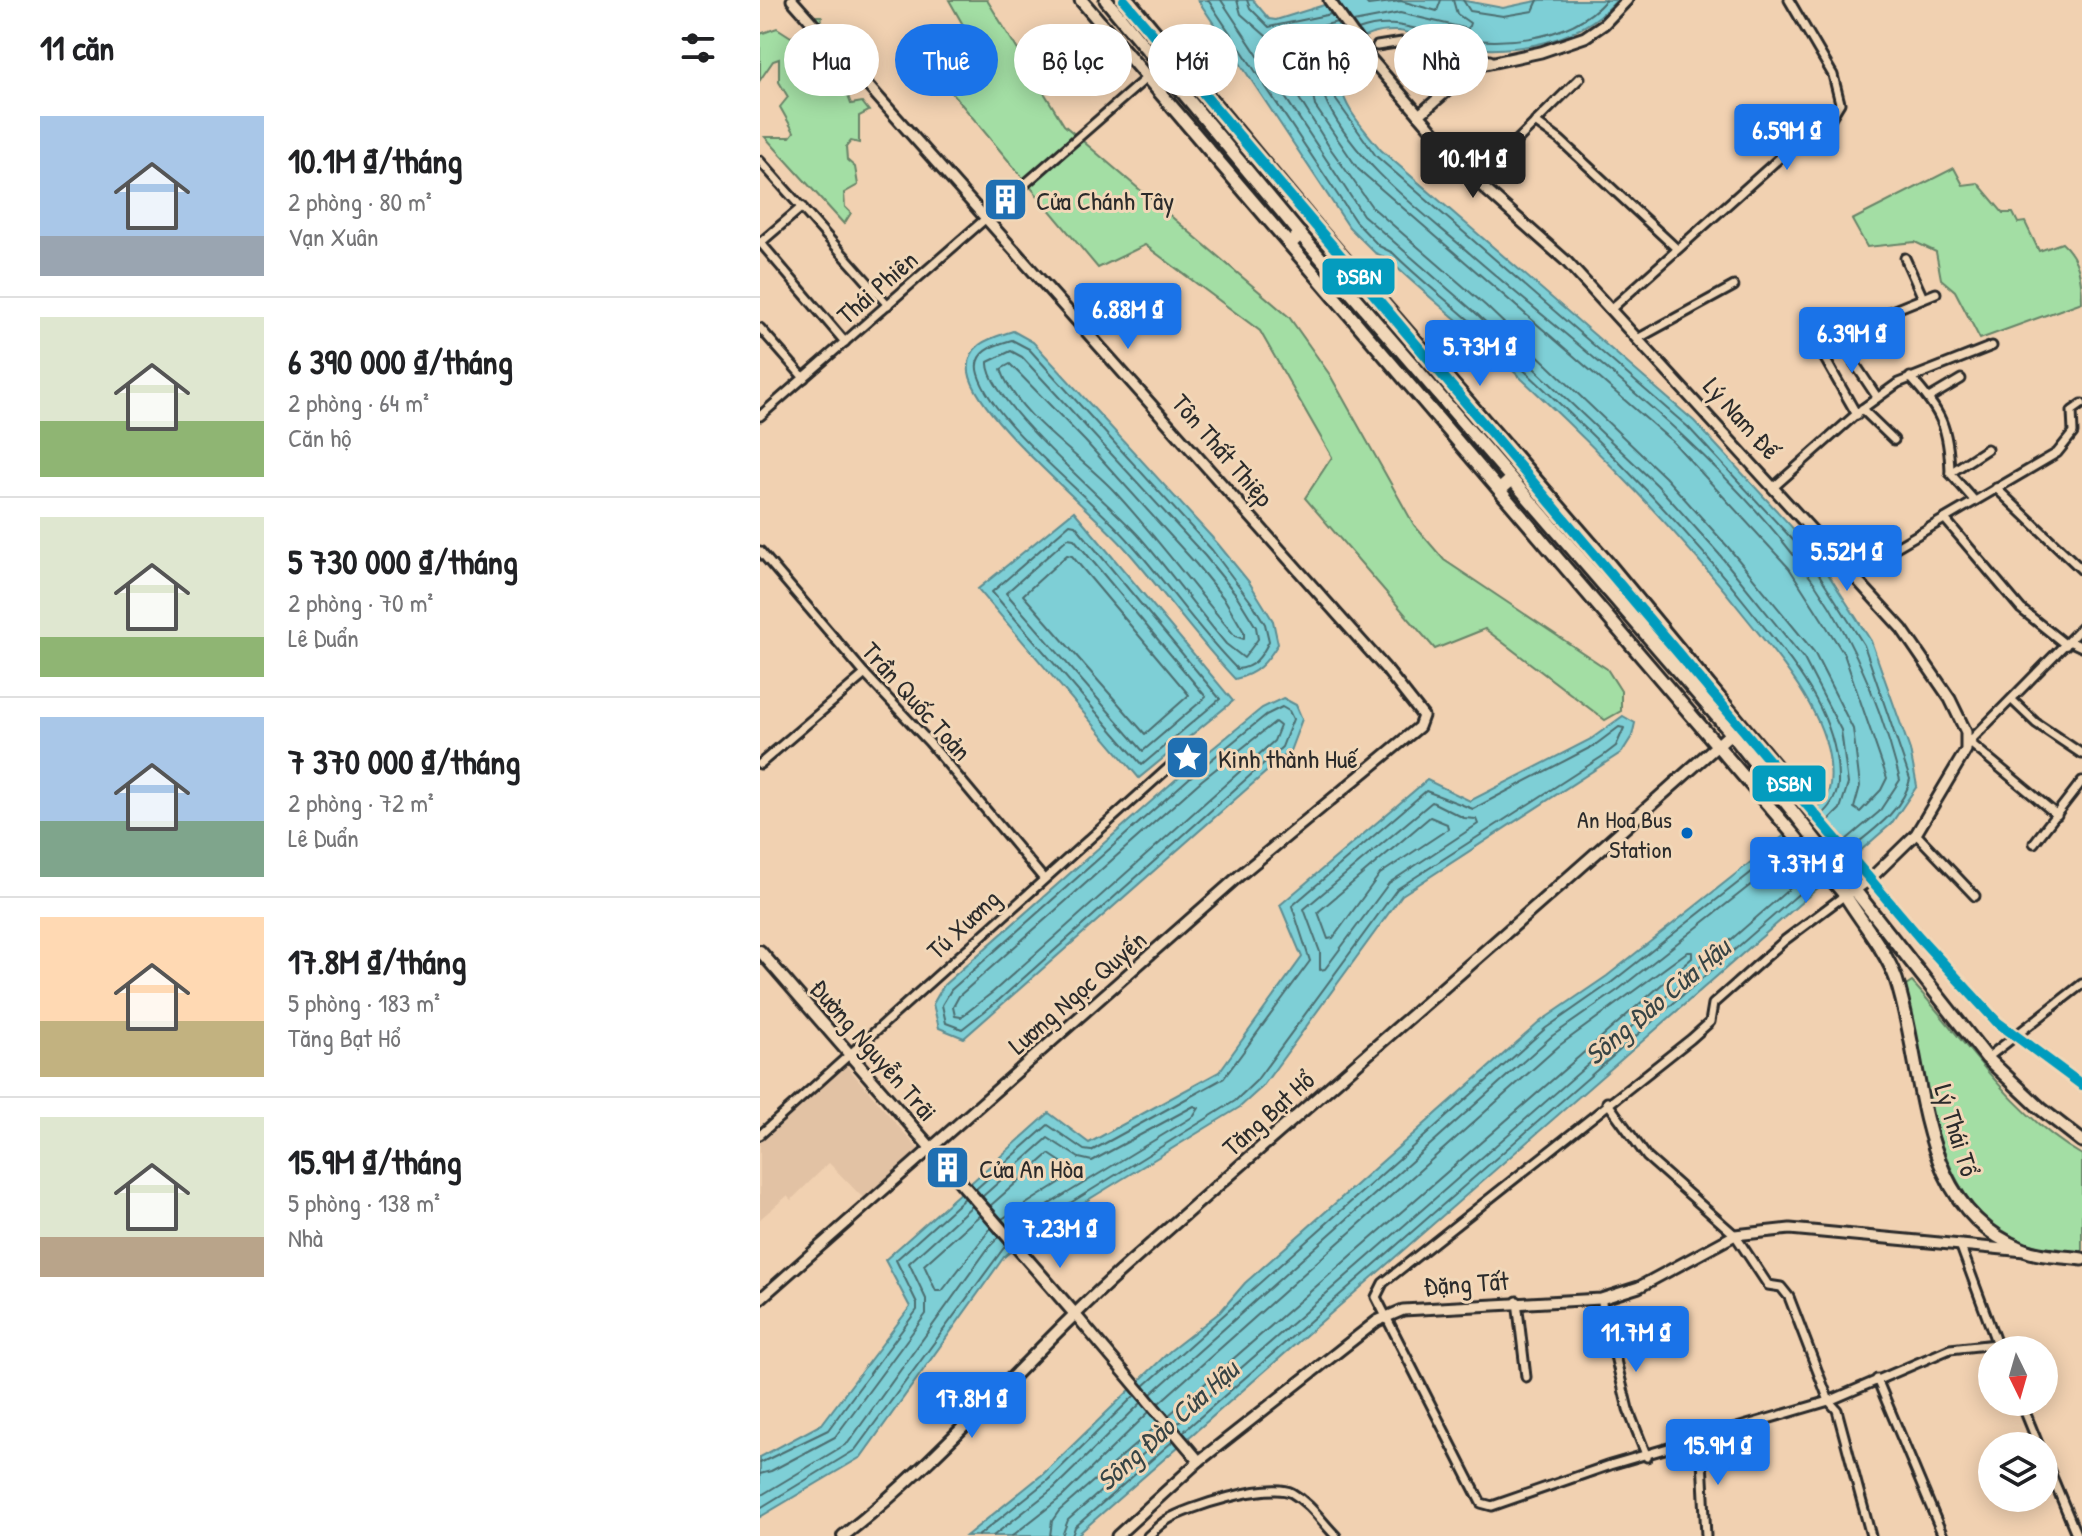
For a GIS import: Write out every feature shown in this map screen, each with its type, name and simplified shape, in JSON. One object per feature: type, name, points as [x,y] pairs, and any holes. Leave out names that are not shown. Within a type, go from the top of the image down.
[{"type":"highway","points":[[1290,244],[1300,234]]},
{"type":"main road","points":[[1081,0],[1148,75]]},
{"type":"main road","points":[[1106,0],[1148,50]]},
{"type":"main road","points":[[1166,96],[1290,244],[1731,733],[1794,812],[1849,890]]},
{"type":"main road","points":[[1186,96],[1716,746],[1849,890]]},
{"type":"main road","name":"Tăng Bạt Hổ","points":[[843,1536],[907,1483],[1074,1313],[1731,733]]},
{"type":"main road","name":"Lý Thái Tổ","points":[[1849,890],[1987,1058],[2041,1109],[2082,1141]]},
{"type":"main road","name":"Lý Thái Tổ","points":[[1849,890],[1895,977],[1937,1158],[1946,1181],[1969,1216],[1991,1234],[2025,1251],[2082,1259]]},
{"type":"main road","name":"Đường Nguyễn Trãi","points":[[760,951],[1074,1313]]},
{"type":"main road","points":[[1895,977],[1914,968]]},
{"type":"street","name":"Tôn Thất Thiệp","points":[[792,0],[1386,669],[1422,710],[1423,718]]},
{"type":"street","points":[[1131,0],[1321,229],[1608,560],[1803,796]]},
{"type":"street","name":"Lý Nam Đế","points":[[1329,0],[1370,58],[1476,181],[1566,261],[1852,573],[1931,668],[1969,742]]},
{"type":"street","points":[[1378,46],[1402,42],[1490,60],[1541,52],[1585,37],[1604,24],[1627,0]]},
{"type":"street","points":[[1610,310],[1784,154],[1829,121],[1840,103],[1833,75],[1789,0]]},
{"type":"street","points":[[1419,115],[1461,77],[1490,60]]},
{"type":"street","name":"Thái Phiên","points":[[762,412],[1148,77]]},
{"type":"street","points":[[1476,181],[1580,78]]},
{"type":"street","points":[[1535,122],[1560,140],[1677,249]]},
{"type":"street","points":[[760,161],[888,305]]},
{"type":"street","points":[[802,207],[760,243],[845,342]]},
{"type":"street","points":[[1905,258],[1923,298]]},
{"type":"street","points":[[1639,338],[1734,286]]},
{"type":"street","points":[[1894,440],[1860,412],[1820,350],[1835,334],[1936,293]]},
{"type":"street","points":[[760,328],[804,378]]},
{"type":"street","points":[[1835,334],[1877,397]]},
{"type":"street","points":[[1775,486],[1877,397],[1910,377],[1992,346]]},
{"type":"street","points":[[1910,377],[1946,424],[1950,440],[1950,473],[1973,499]]},
{"type":"street","points":[[1929,398],[1961,379]]},
{"type":"street","points":[[1852,573],[2064,447],[2073,433],[2072,411],[2082,404]]},
{"type":"street","points":[[1950,473],[1987,449]]},
{"type":"street","points":[[1996,488],[2082,570]]},
{"type":"street","points":[[1945,519],[2021,609],[2068,643],[2082,647]]},
{"type":"street","name":"Trần Quốc Toản","points":[[760,551],[865,674],[929,742],[1043,878]]},
{"type":"street","points":[[1978,1348],[1950,1349],[1829,1401],[1647,1457],[1610,1465],[1500,1505],[1481,1503],[1376,1297],[1383,1283],[1607,1102],[1691,1039],[1710,1022],[1713,1004],[1785,940],[1916,834],[1969,742],[2082,627]]},
{"type":"street","points":[[760,764],[865,674]]},
{"type":"street","points":[[2012,700],[2036,723],[2082,754]]},
{"type":"street","name":"Lương Ngọc Quyến","points":[[760,1299],[1240,875],[1419,727],[1423,718]]},
{"type":"street","points":[[1969,742],[2057,815]]},
{"type":"street","name":"Tú Xương","points":[[760,1135],[1195,744]]},
{"type":"street","points":[[2034,843],[2082,781]]},
{"type":"street","points":[[1916,834],[1975,896]]},
{"type":"street","points":[[1987,1058],[2082,984]]},
{"type":"street","points":[[1607,1102],[1647,1157],[1735,1235],[1768,1285],[1781,1287],[1789,1297],[1829,1401],[1837,1410],[1871,1536]]},
{"type":"street","name":"Đặng Tất","points":[[1117,1536],[1199,1461],[1386,1316],[1424,1307],[1601,1299],[1639,1287],[1735,1235],[1790,1229],[2025,1251]]},
{"type":"street","points":[[1961,1247],[1993,1336]]},
{"type":"street","points":[[1601,1299],[1628,1409],[1647,1457]]},
{"type":"street","points":[[1517,1301],[1526,1377]]},
{"type":"street","points":[[1074,1313],[1199,1461]]},
{"type":"street","points":[[1877,1379],[1943,1536]]},
{"type":"street","points":[[1701,1440],[1706,1536]]},
{"type":"street","points":[[1148,1536],[1167,1520],[1198,1507],[1274,1491],[1290,1491],[1316,1512],[1336,1536]]},
{"type":"street","points":[[2058,1491],[2077,1536]]},
{"type":"street","points":[[1320,1536],[1324,1525]]},
{"type":"shaded area","points":[[845,1064],[919,1150],[864,1199],[829,1163],[791,1200],[787,1196],[760,1219],[760,1143]]},
{"type":"green space","points":[[949,0],[987,0],[1014,44],[1014,96],[1046,96],[1064,125],[1289,317],[1330,375],[1414,525],[1444,560],[1607,669],[1621,691],[1621,711],[1605,720],[1485,629],[1435,649],[1305,498],[1332,457],[1260,331],[1145,245],[1098,268],[955,96],[998,96],[998,24],[963,24]]},
{"type":"green space","points":[[813,16],[822,16],[820,24],[817,24]]},
{"type":"green space","points":[[777,28],[784,32],[784,90],[779,82],[779,59],[773,61],[760,80],[760,34]]},
{"type":"green space","points":[[848,96],[851,104],[862,102],[869,111],[859,116],[859,143],[851,141],[846,147],[847,160],[855,167],[858,185],[844,193],[845,207],[851,213],[844,224],[765,137],[790,137],[794,132],[780,107],[788,97]]},
{"type":"green space","points":[[1954,168],[1963,185],[1978,183],[2003,213],[2013,213],[2018,223],[2025,222],[2039,251],[2062,243],[2068,249],[2078,270],[2082,302],[1980,339],[1955,291],[1941,279],[1936,252],[1915,242],[1867,247],[1852,220]]},
{"type":"green space","points":[[1912,982],[2012,1098],[2057,1139],[2082,1155],[2082,1254],[2039,1247],[2009,1236],[1977,1210],[1959,1184],[1945,1154],[1925,1085],[1903,988]]},
{"type":"water","points":[[1198,0],[1253,0],[1269,19],[1276,20],[1340,0],[1460,0],[1503,8],[1541,0],[1617,0],[1580,29],[1535,45],[1511,48],[1488,49],[1488,24],[1394,24],[1394,31],[1378,32],[1378,24],[1254,24],[1254,84],[1238,60],[1238,24],[1214,24]]},
{"type":"water","name":"Sông Đào Cửa Hậu","points":[[1262,96],[1344,96],[1354,116],[1381,150],[1694,421],[1812,549],[1871,641],[1910,750],[1917,786],[1891,824],[1076,1536],[966,1536],[1043,1474],[1170,1351],[1220,1312],[1245,1283],[1541,1021],[1607,976],[1810,815],[1829,790],[1830,762],[1825,740],[1805,696],[1716,580],[1577,431],[1465,327],[1387,258],[1375,253],[1349,227]]},
{"type":"water","points":[[1013,331],[1033,342],[1249,582],[1273,621],[1278,644],[1255,671],[1235,679],[1125,548],[991,413],[976,391],[969,362],[982,343]]},
{"type":"water","points":[[1074,511],[1233,701],[1139,778],[978,589]]},
{"type":"water","points":[[1283,698],[1296,705],[1302,719],[1290,751],[964,1038],[939,1028],[933,1004],[944,985],[1190,767],[1262,708]]},
{"type":"water","points":[[1623,716],[1635,723],[1632,736],[1622,752],[1402,895],[1262,1087],[1240,1107],[1029,1236],[1004,1257],[861,1457],[760,1517],[760,1457],[822,1424],[910,1307],[885,1260],[1049,1113],[1089,1143],[1219,1072],[1302,957],[1280,905],[1427,780],[1470,801],[1591,739]]},
{"type":"pier","points":[[1813,806],[1857,859],[1850,865],[1806,813]]},
{"type":"transit line","name":"ĐSBN","points":[[1124,0],[1919,937],[1997,1022],[2082,1085]]},
{"type":"place","name":"Cửa Chánh Tây","points":[[1005,200]]},
{"type":"place","name":"Kinh thành Huế","points":[[1187,758]]},
{"type":"place","name":"An Hoa Bus Station","points":[[1687,833]]},
{"type":"place","name":"Cửa An Hòa","points":[[948,1168]]}]
